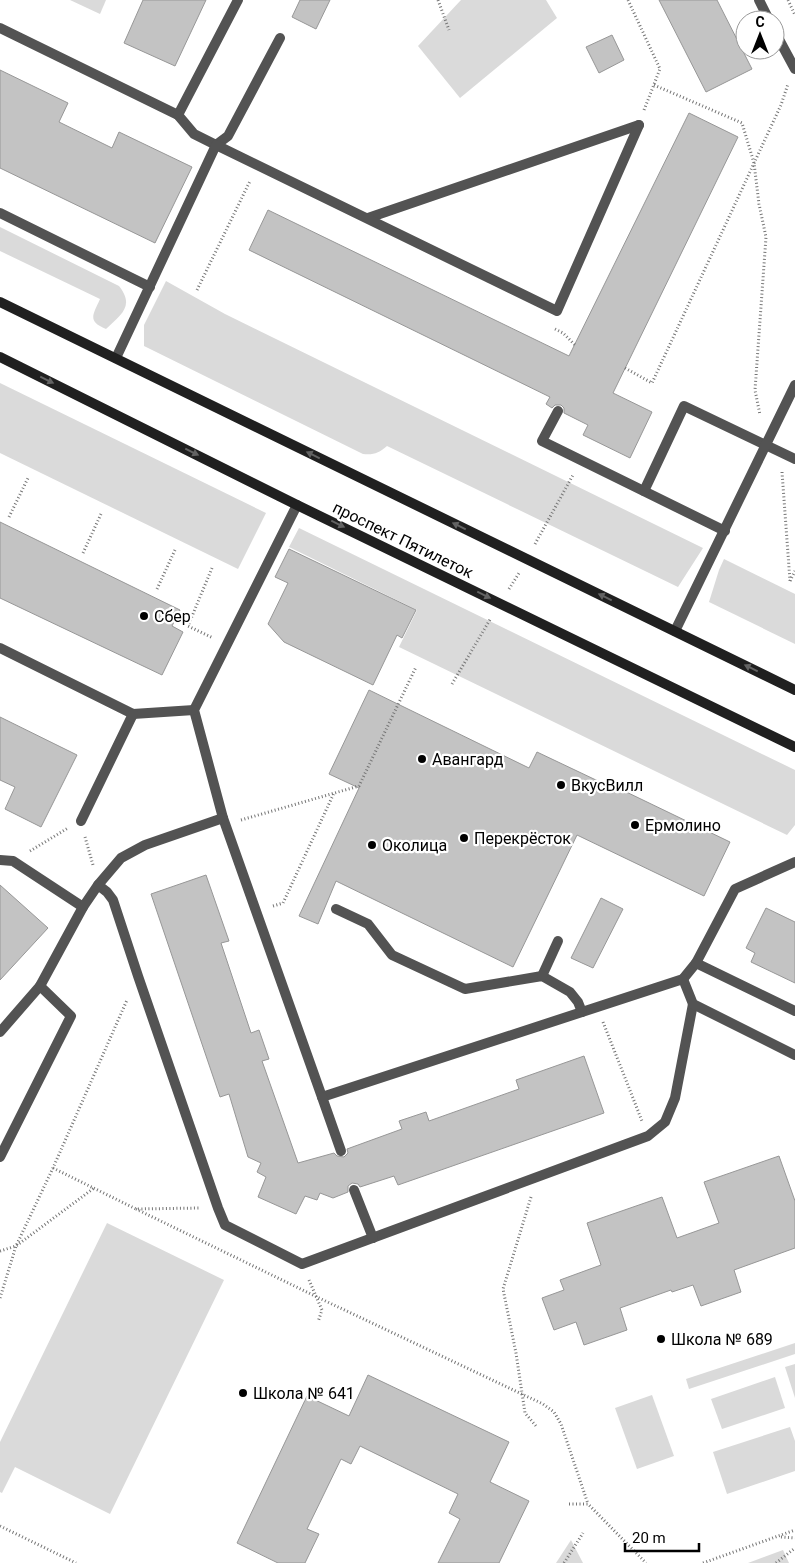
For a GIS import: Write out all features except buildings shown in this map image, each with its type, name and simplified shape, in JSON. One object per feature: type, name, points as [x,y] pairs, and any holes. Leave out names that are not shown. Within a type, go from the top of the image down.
[{"type":"street","points":[[0,302],[795,690]]},
{"type":"street","name":"проспект Пятилеток","points":[[0,357],[297,505],[795,747]]},
{"type":"lane","points":[[178,115],[238,0]]},
{"type":"lane","points":[[0,28],[178,115],[194,134],[557,311],[639,125]]},
{"type":"lane","points":[[116,358],[216,145],[228,136],[280,38]]},
{"type":"lane","points":[[785,51],[794,68]]},
{"type":"lane","points":[[368,218],[639,125]]},
{"type":"lane","points":[[0,213],[150,286]]},
{"type":"lane","points":[[675,631],[795,385]]},
{"type":"lane","points":[[644,491],[684,406],[795,459]]},
{"type":"lane","points":[[558,411],[542,441],[725,531]]},
{"type":"lane","points":[[297,505],[194,710],[223,818],[341,1150]]},
{"type":"lane","points":[[0,648],[133,714],[194,710]]},
{"type":"lane","points":[[80,821],[133,714]]},
{"type":"lane","points":[[0,1032],[40,986],[83,907],[98,884],[121,858],[144,844],[223,818]]},
{"type":"lane","points":[[0,860],[13,861],[83,907]]},
{"type":"lane","points":[[322,1097],[683,978],[696,963],[735,890],[795,862]]},
{"type":"lane","points":[[98,884],[113,900],[218,1208],[226,1225],[302,1264],[648,1136],[665,1122],[675,1098],[692,1004],[683,978]]},
{"type":"lane","points":[[336,909],[368,924],[392,956],[465,989],[542,976],[570,992],[578,1002],[582,1012]]},
{"type":"lane","points":[[542,976],[558,941]]},
{"type":"lane","points":[[696,963],[795,1011]]},
{"type":"lane","points":[[0,1157],[71,1016],[40,986]]},
{"type":"lane","points":[[692,1004],[795,1055]]},
{"type":"lane","points":[[354,1190],[373,1238]]},
{"type":"path","points":[[438,0],[450,30]]},
{"type":"path","points":[[628,0],[660,69],[639,125]]},
{"type":"path","points":[[788,0],[795,15]]},
{"type":"path","points":[[625,368],[652,383],[754,163],[794,68]]},
{"type":"path","points":[[654,85],[742,123],[754,163],[759,204],[766,237],[755,390],[765,445]]},
{"type":"path","points":[[197,290],[249,181],[258,185]]},
{"type":"path","points":[[554,328],[563,333],[575,345]]},
{"type":"path","points":[[781,453],[790,581],[795,571]]},
{"type":"path","points":[[452,684],[527,559],[573,475]]},
{"type":"path","points":[[9,518],[28,478]]},
{"type":"path","points":[[83,552],[102,514]]},
{"type":"path","points":[[157,589],[175,550]]},
{"type":"path","points":[[212,568],[188,626],[227,644]]},
{"type":"path","points":[[223,818],[242,820],[359,786],[416,667]]},
{"type":"path","points":[[256,912],[283,903],[334,793]]},
{"type":"path","points":[[13,861],[80,821],[98,884]]},
{"type":"path","points":[[0,1298],[16,1246],[53,1168],[138,976]]},
{"type":"path","points":[[598,1007],[648,1136]]},
{"type":"path","points":[[53,1168],[136,1210],[543,1404],[554,1412],[561,1424],[588,1504],[646,1563]]},
{"type":"path","points":[[536,1426],[525,1413],[503,1289],[538,1178]]},
{"type":"path","points":[[0,1252],[16,1246],[94,1188]]},
{"type":"path","points":[[136,1210],[218,1208]]},
{"type":"path","points":[[302,1264],[322,1310],[318,1322]]},
{"type":"path","points":[[569,1504],[588,1504]]},
{"type":"path","points":[[0,1526],[76,1563]]},
{"type":"path","points":[[703,1563],[795,1530]]},
{"type":"path","points":[[564,1563],[583,1533]]},
{"type":"path","points":[[778,1536],[795,1538]]},
{"type":"path","points":[[776,1563],[795,1548]]},
{"type":"shaded area","points":[[70,0],[106,0],[100,14]]},
{"type":"shaded area","points":[[461,0],[546,0],[557,18],[460,98],[418,46]]},
{"type":"shaded area","points":[[0,227],[119,286],[126,299],[126,305],[121,315],[106,329],[100,326],[93,317],[100,299],[0,251]]},
{"type":"shaded area","points":[[166,281],[225,314],[703,548],[678,587],[387,446],[376,453],[363,454],[144,346],[144,325]]},
{"type":"shaded area","points":[[0,383],[266,513],[238,569],[0,453]]},
{"type":"shaded area","points":[[299,528],[795,770],[795,825],[787,835],[399,647],[417,610],[289,547]]},
{"type":"shaded area","points":[[724,559],[795,594],[795,644],[709,602]]},
{"type":"shaded area","points":[[107,1223],[224,1280],[110,1514],[15,1467],[2,1493],[0,1492],[0,1442]]},
{"type":"shaded area","points":[[795,1343],[795,1354],[689,1389],[686,1379]]},
{"type":"shaded area","points":[[795,1364],[795,1398],[785,1367]]},
{"type":"shaded area","points":[[775,1377],[785,1408],[722,1429],[711,1399]]},
{"type":"shaded area","points":[[652,1395],[674,1456],[637,1469],[615,1408]]},
{"type":"shaded area","points":[[790,1427],[795,1441],[795,1471],[727,1494],[713,1452]]},
{"type":"shaded area","points":[[571,1540],[583,1563],[556,1563]]},
{"type":"shaded area","points":[[783,1550],[789,1563],[748,1563]]},
{"type":"place","name":"Сбер","points":[[144,616]]},
{"type":"place","name":"Авангард","points":[[422,759]]},
{"type":"place","name":"ВкусВилл","points":[[561,785]]},
{"type":"place","name":"Ермолино","points":[[635,825]]},
{"type":"place","name":"Перекрёсток","points":[[464,838]]},
{"type":"place","name":"Околица","points":[[372,845]]},
{"type":"place","name":"Школа № 689","points":[[661,1339]]},
{"type":"place","name":"Школа № 641","points":[[243,1393]]}]
